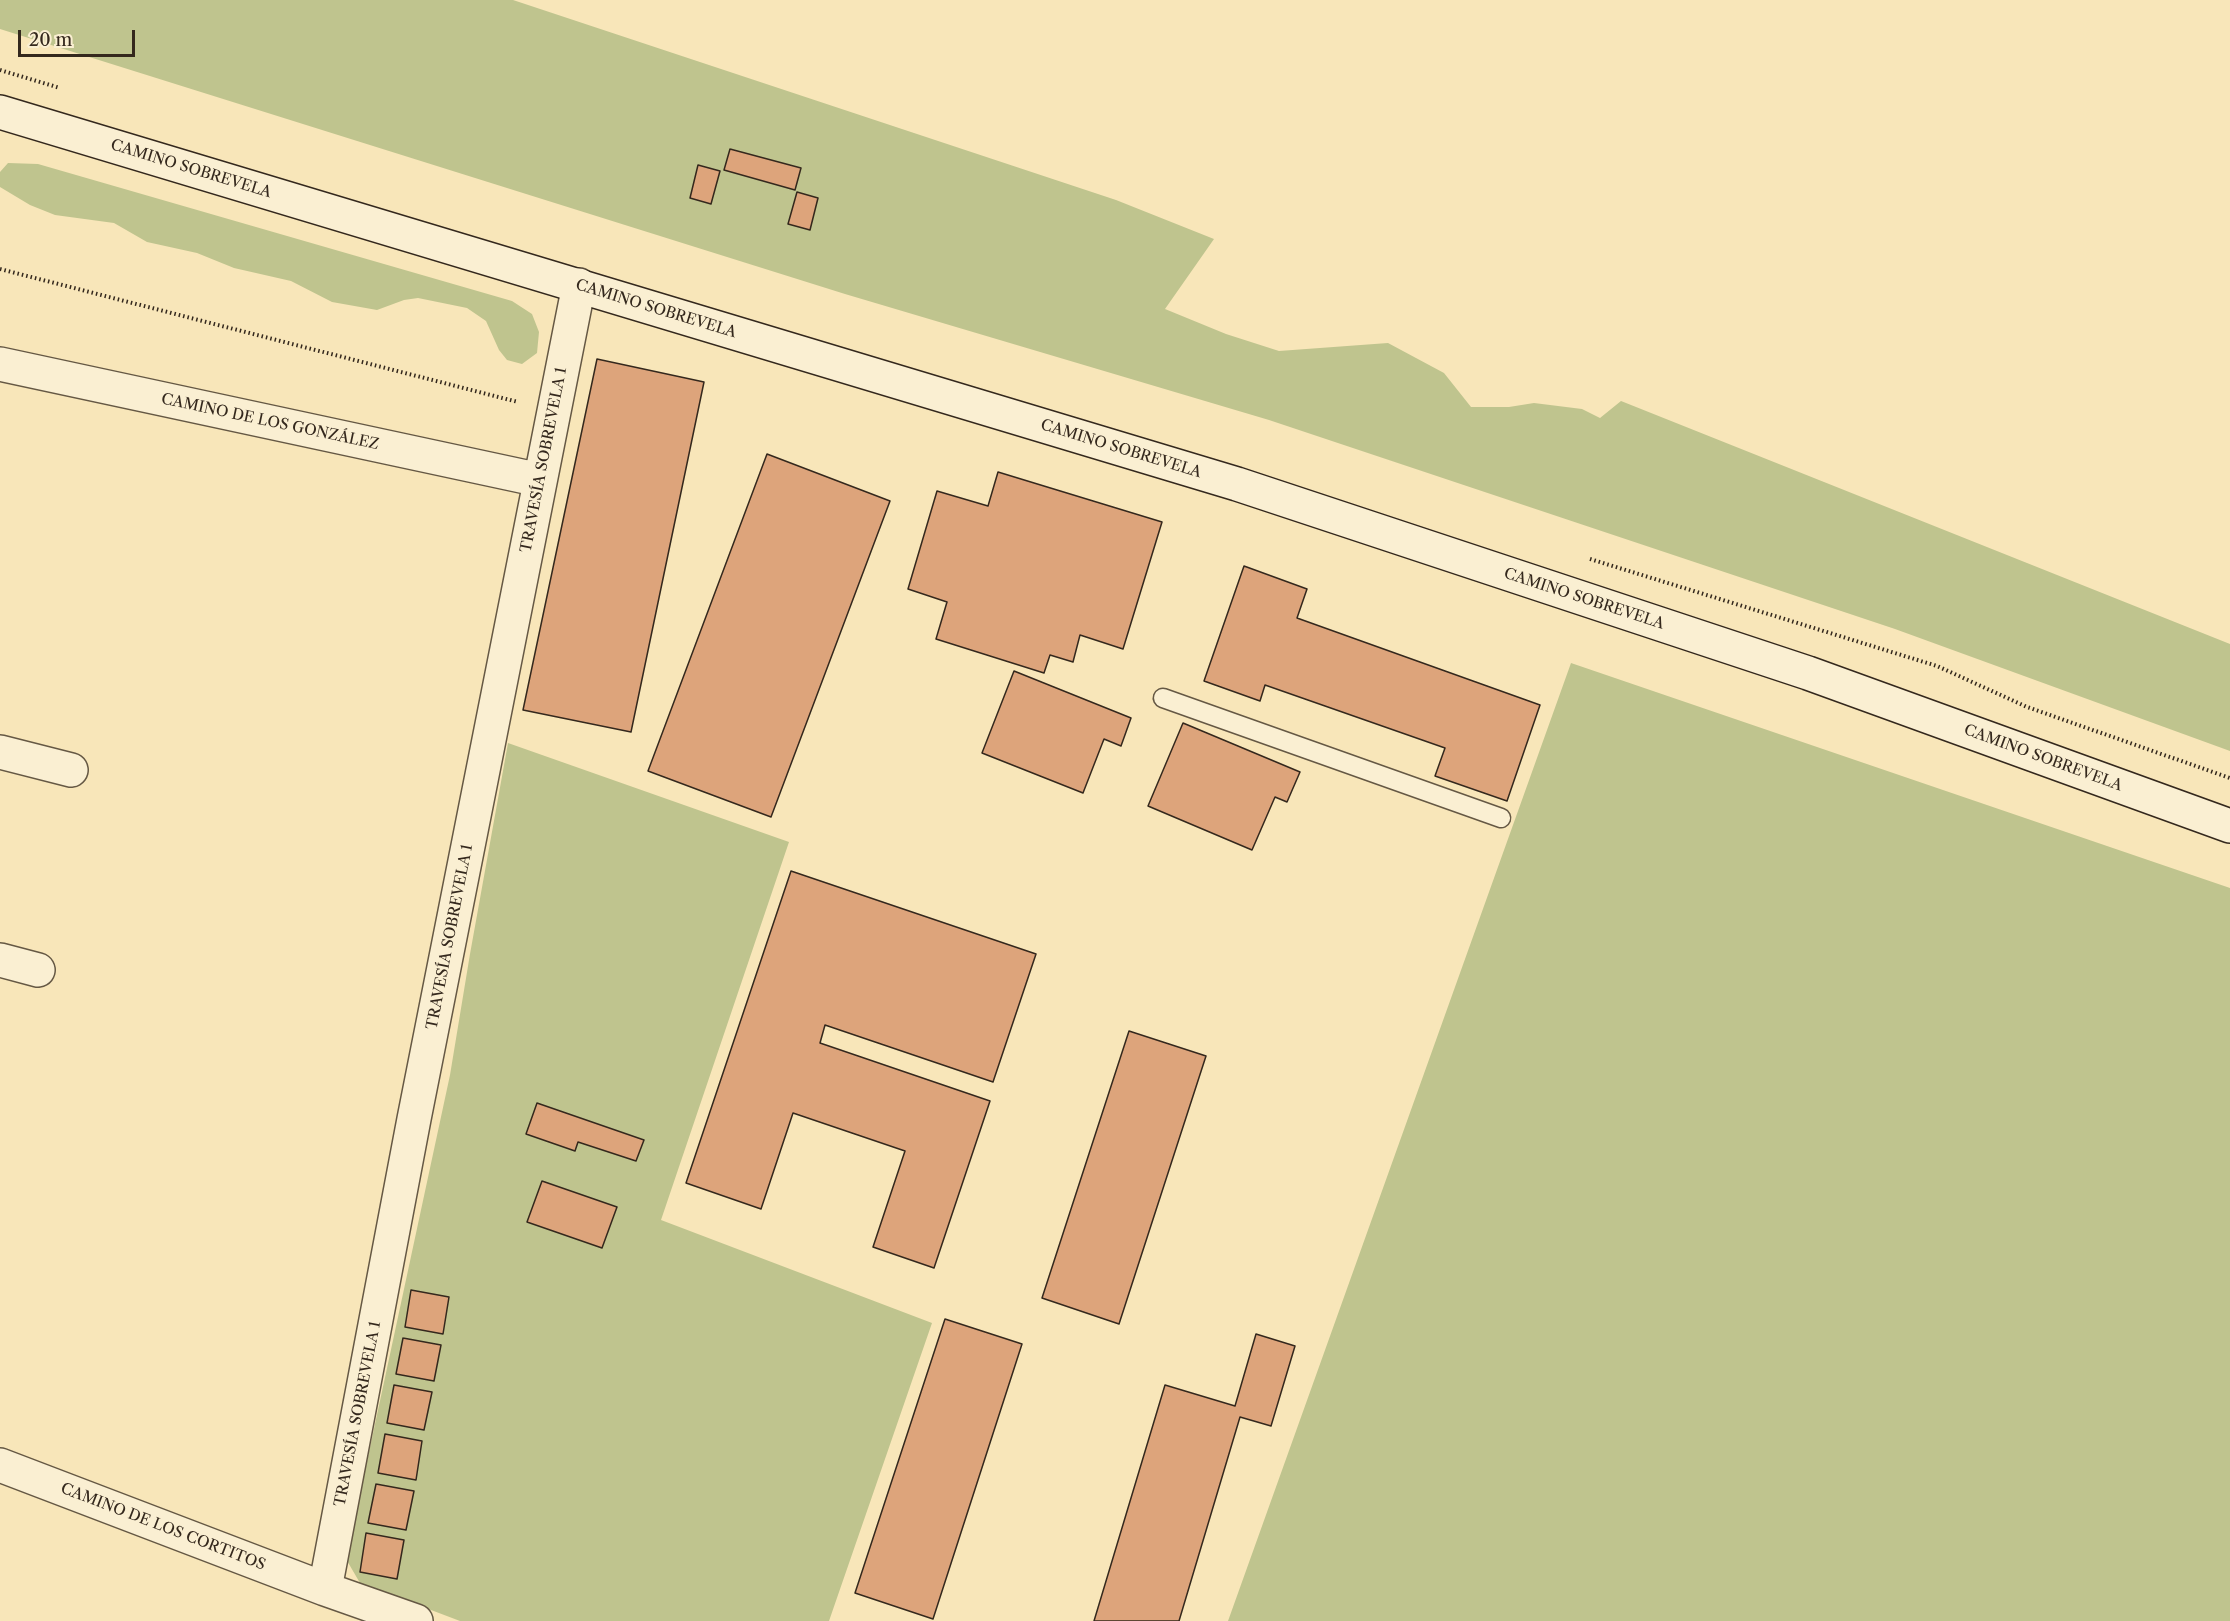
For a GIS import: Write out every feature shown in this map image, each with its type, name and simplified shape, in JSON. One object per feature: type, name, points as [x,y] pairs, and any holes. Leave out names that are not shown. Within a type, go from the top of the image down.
[{"type":"street","name":"CAMINO SOBREVELA","points":[[0,112],[1237,484],[1808,673],[2230,826]]},
{"type":"street","name":"TRAVESÍA SOBREVELA 1","points":[[325,1589],[414,1119],[579,285]]},
{"type":"street","name":"CAMINO DE LOS GONZÁLEZ","points":[[0,364],[540,480]]},
{"type":"street","points":[[0,752],[71,770]]},
{"type":"street","points":[[0,960],[38,970]]},
{"type":"street","name":"CAMINO DE LOS CORTITOS","points":[[0,1465],[325,1589],[416,1621]]},
{"type":"lane","points":[[1163,698],[1501,819]]},
{"type":"path","points":[[0,268],[553,412]]},
{"type":"green space","points":[[0,0],[513,0],[1116,200],[1214,239],[1165,309],[1226,334],[1279,351],[1388,343],[1444,373],[1471,407],[1509,407],[1534,403],[1582,409],[1600,418],[1621,401],[2230,644],[2230,751],[1895,629],[1269,420],[845,294],[0,29]]},
{"type":"green space","points":[[8,163],[38,164],[512,301],[532,314],[539,332],[537,353],[522,364],[507,360],[499,350],[486,321],[467,308],[418,298],[404,300],[377,310],[332,302],[291,281],[234,268],[197,253],[147,242],[114,223],[55,215],[30,205],[0,187],[0,172]]},
{"type":"green space","points":[[1571,663],[2230,888],[2230,1621],[1228,1621]]},
{"type":"green space","points":[[508,743],[789,842],[661,1220],[932,1323],[829,1621],[460,1621],[360,1583],[346,1559],[450,1075]]},
{"type":"building","points":[[730,149],[801,168],[795,190],[724,170]]},
{"type":"building","points":[[698,165],[720,171],[711,204],[690,198]]},
{"type":"building","points":[[797,192],[818,198],[810,230],[788,224]]},
{"type":"building","points":[[597,359],[704,382],[631,732],[523,710]]},
{"type":"building","points":[[767,454],[890,501],[771,817],[648,771]]},
{"type":"building","points":[[998,472],[1162,522],[1123,649],[1080,635],[1073,662],[1050,655],[1044,673],[936,639],[947,602],[908,589],[937,491],[988,506]]},
{"type":"building","points":[[1244,566],[1307,589],[1297,618],[1540,705],[1507,801],[1435,776],[1445,748],[1265,685],[1260,701],[1204,681]]},
{"type":"building","points":[[1014,671],[1131,718],[1121,746],[1104,739],[1083,793],[982,753]]},
{"type":"building","points":[[1183,723],[1300,772],[1287,802],[1275,797],[1252,850],[1148,806]]},
{"type":"building","points":[[791,871],[1036,954],[993,1082],[825,1025],[820,1043],[990,1101],[934,1268],[873,1247],[905,1151],[793,1113],[761,1209],[686,1183]]},
{"type":"building","points":[[1129,1031],[1206,1056],[1119,1324],[1042,1298]]},
{"type":"building","points":[[537,1103],[644,1140],[636,1161],[578,1142],[575,1151],[526,1134]]},
{"type":"building","points":[[542,1181],[617,1207],[602,1248],[527,1222]]},
{"type":"building","points":[[411,1290],[449,1297],[443,1334],[405,1327]]},
{"type":"building","points":[[945,1319],[1022,1344],[933,1619],[855,1593]]},
{"type":"building","points":[[1256,1334],[1295,1346],[1271,1426],[1240,1417],[1179,1621],[1094,1621],[1165,1385],[1235,1406]]},
{"type":"building","points":[[403,1338],[441,1345],[434,1381],[396,1374]]},
{"type":"building","points":[[394,1385],[432,1392],[424,1430],[387,1423]]},
{"type":"building","points":[[385,1434],[422,1441],[416,1480],[378,1473]]},
{"type":"building","points":[[376,1484],[414,1491],[406,1530],[368,1523]]},
{"type":"building","points":[[366,1533],[404,1540],[397,1579],[360,1572]]}]
